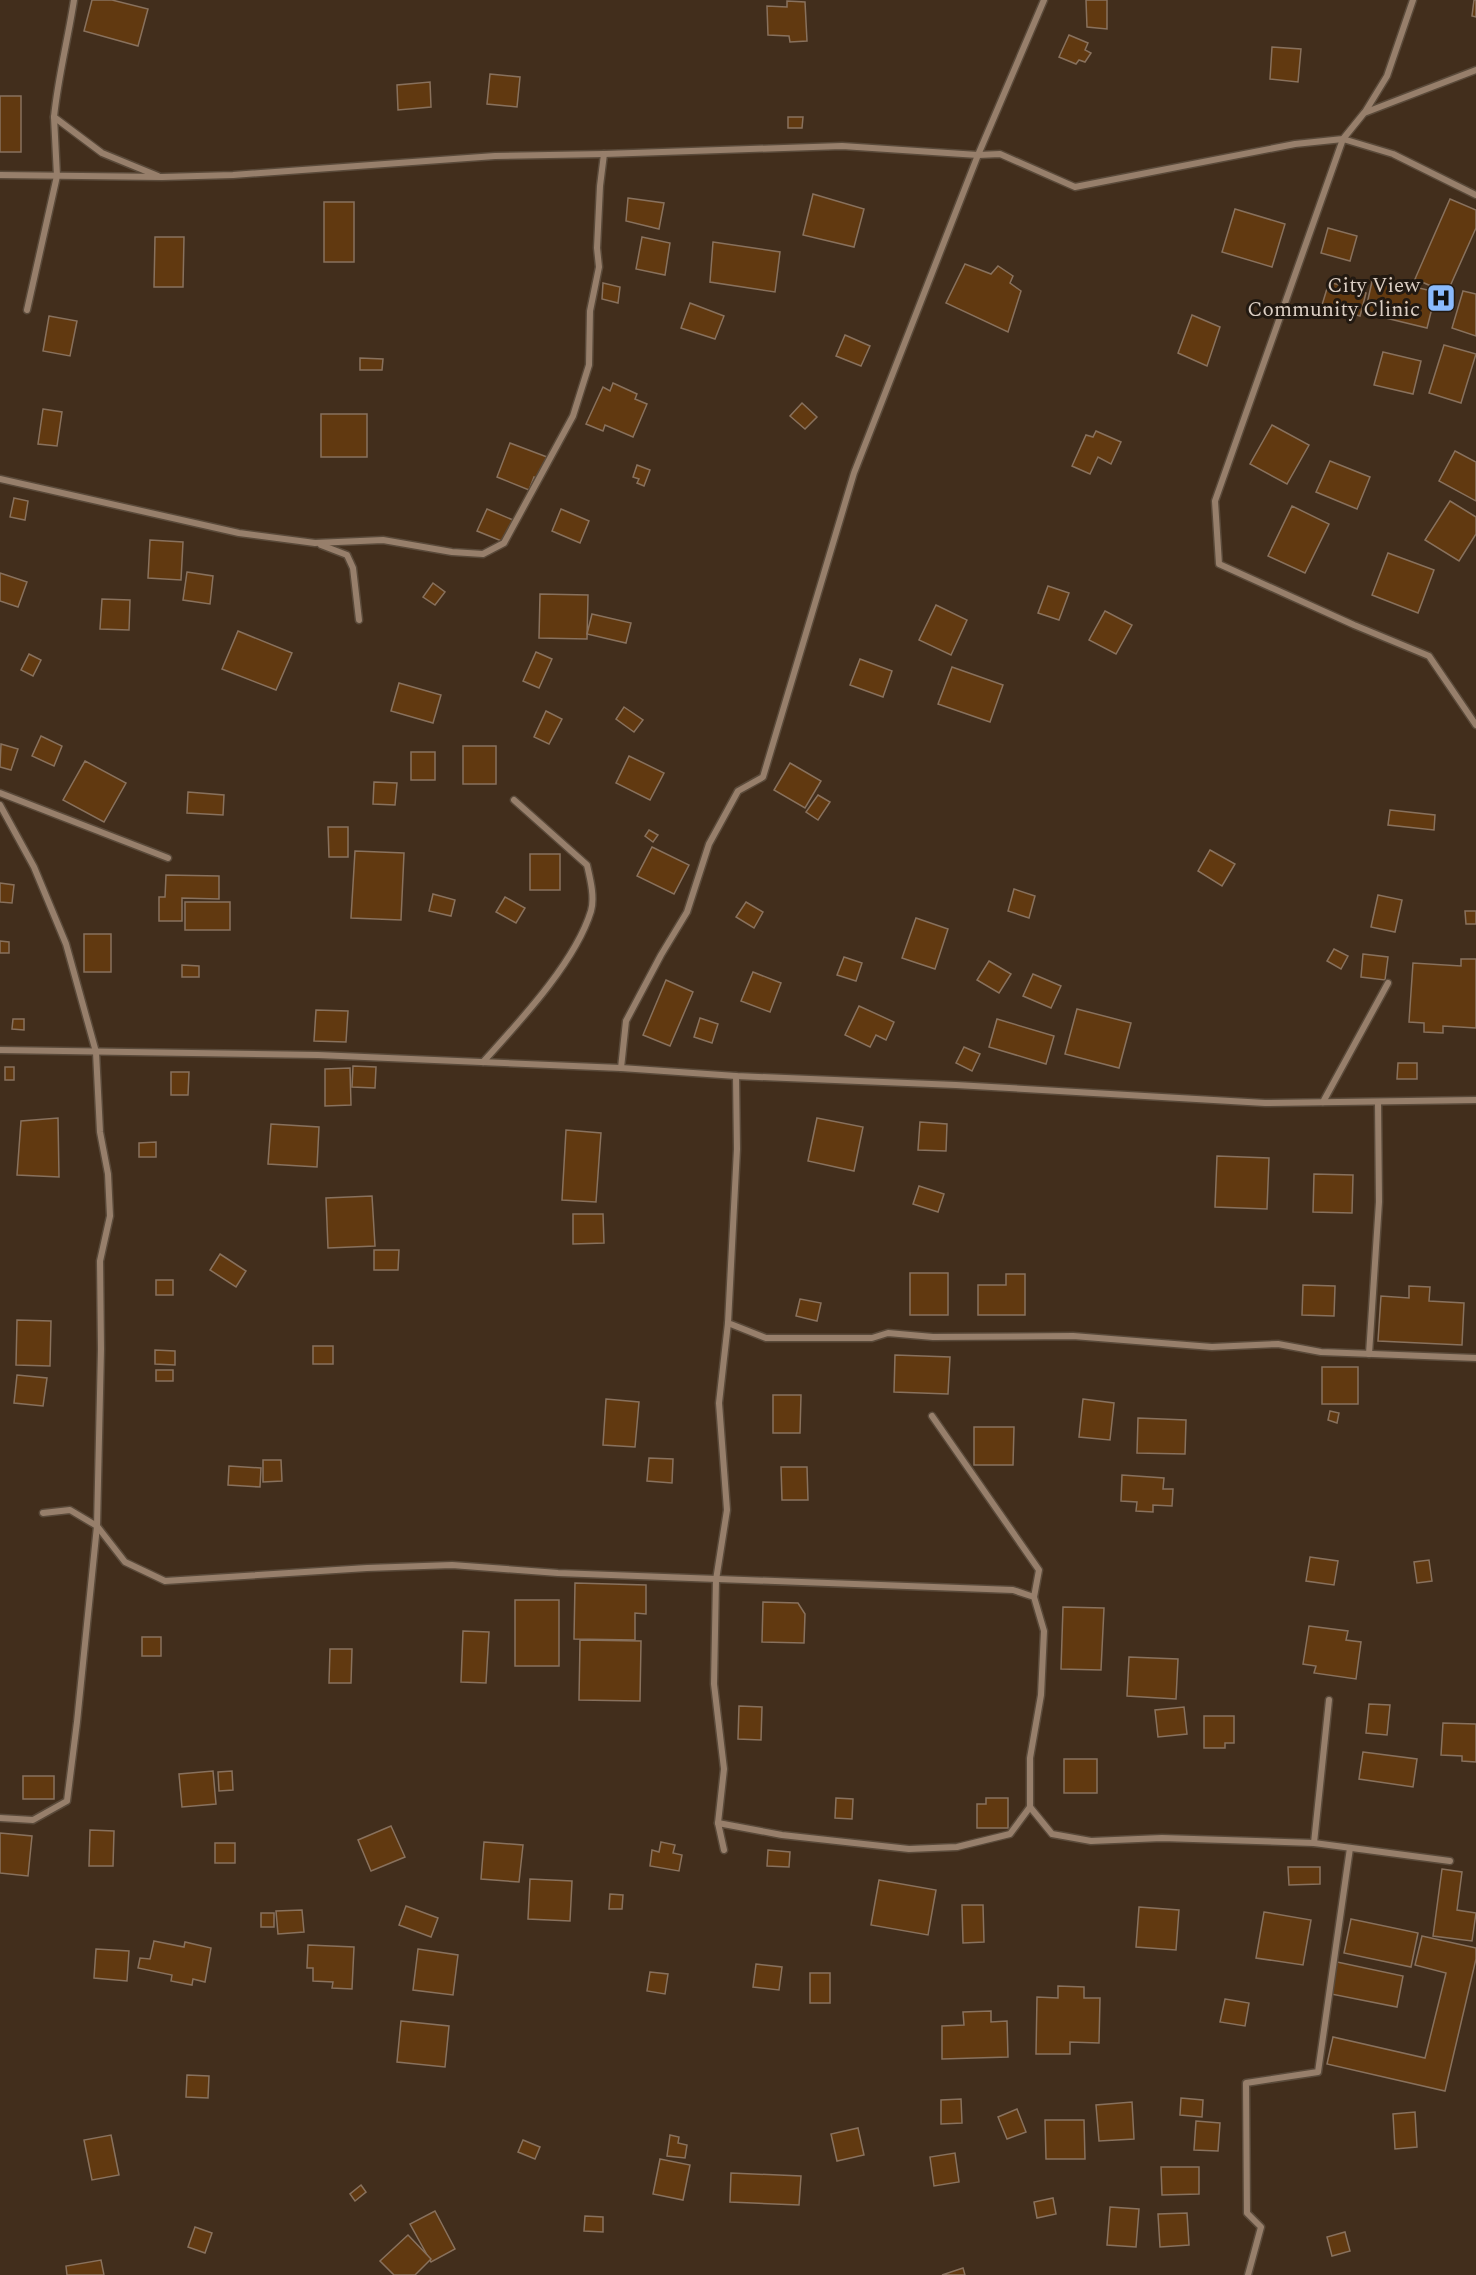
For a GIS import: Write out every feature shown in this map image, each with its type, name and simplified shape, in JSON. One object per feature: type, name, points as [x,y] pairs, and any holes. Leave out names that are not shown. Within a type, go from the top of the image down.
[{"type":"street","points":[[27,310],[57,176],[54,117],[58,82],[68,41],[74,0]]},
{"type":"street","points":[[621,1068],[626,1021],[687,912],[709,844],[738,791],[763,777],[854,472],[978,155],[1044,0]]},
{"type":"street","points":[[1413,0],[1387,76],[1364,113],[1343,139],[1215,501],[1219,564],[1429,656],[1476,725]]},
{"type":"street","points":[[1364,113],[1476,70]]},
{"type":"street","points":[[54,117],[102,153],[162,177]]},
{"type":"street","points":[[0,175],[162,177],[233,175],[495,156],[842,146],[978,155],[1000,154],[1075,187],[1295,144],[1343,139],[1393,154],[1476,195]]},
{"type":"street","points":[[315,543],[383,540],[452,552],[483,554],[504,543],[573,416],[589,366],[590,311],[599,267],[597,248],[604,154]]},
{"type":"street","points":[[0,479],[239,533],[315,543],[336,549],[347,555],[353,568],[359,620]]},
{"type":"street","points":[[0,793],[168,858]]},
{"type":"street","points":[[483,1062],[516,1025],[567,959],[592,909],[587,865],[514,800]]},
{"type":"street","points":[[0,805],[34,867],[66,944],[96,1052],[100,1132],[108,1174],[110,1216],[100,1261],[101,1349],[97,1526],[67,1801],[33,1820],[0,1818]]},
{"type":"street","points":[[1323,1102],[1388,983]]},
{"type":"street","points":[[0,1050],[318,1055],[621,1068],[1265,1103],[1476,1101]]},
{"type":"street","points":[[724,1851],[718,1823],[724,1769],[714,1684],[716,1580],[727,1510],[719,1403],[728,1323],[737,1149],[736,1076]]},
{"type":"street","points":[[1369,1354],[1379,1202],[1378,1102]]},
{"type":"street","points":[[728,1323],[766,1338],[872,1338],[888,1333],[933,1337],[1073,1336],[1212,1347],[1278,1344],[1321,1352],[1476,1358]]},
{"type":"street","points":[[718,1823],[782,1835],[909,1850],[957,1846],[1010,1834],[1030,1807],[1030,1758],[1041,1695],[1044,1630],[1034,1597],[1039,1570],[932,1416]]},
{"type":"street","points":[[42,1513],[70,1510],[97,1526],[125,1562],[165,1581],[452,1565],[558,1573],[1013,1590],[1034,1597]]},
{"type":"street","points":[[1314,1843],[1329,1700]]},
{"type":"street","points":[[1030,1807],[1052,1834],[1091,1841],[1162,1838],[1314,1843],[1450,1861]]},
{"type":"street","points":[[1248,2275],[1261,2227],[1247,2213],[1246,2083],[1318,2072],[1350,1848]]},
{"type":"building","points":[[92,0],[112,0],[148,9],[138,46],[84,31]]},
{"type":"building","points":[[1086,0],[1107,0],[1107,29],[1087,27]]},
{"type":"building","points":[[1474,0],[1476,0],[1476,17],[1472,16]]},
{"type":"building","points":[[787,1],[805,2],[807,41],[790,42],[789,36],[768,35],[767,6],[787,7]]},
{"type":"building","points":[[1069,35],[1088,43],[1085,50],[1091,53],[1085,62],[1079,60],[1076,64],[1059,57]]},
{"type":"building","points":[[1272,47],[1301,49],[1298,82],[1270,79]]},
{"type":"building","points":[[490,74],[520,77],[517,107],[487,104]]},
{"type":"building","points":[[430,82],[431,107],[398,110],[397,85]]},
{"type":"building","points":[[0,96],[21,96],[21,152],[0,152]]},
{"type":"building","points":[[788,117],[803,117],[802,128],[788,128]]},
{"type":"building","points":[[813,194],[864,209],[854,247],[803,235]]},
{"type":"building","points":[[628,198],[664,203],[659,229],[626,221]]},
{"type":"building","points":[[1450,199],[1476,210],[1476,228],[1447,293],[1415,279]]},
{"type":"building","points":[[324,202],[354,202],[354,262],[324,262]]},
{"type":"building","points":[[1235,209],[1285,224],[1272,267],[1222,252]]},
{"type":"building","points":[[1328,228],[1357,236],[1350,261],[1321,253]]},
{"type":"building","points":[[155,237],[184,237],[183,287],[154,287]]},
{"type":"building","points":[[642,237],[670,243],[665,275],[636,269]]},
{"type":"building","points":[[713,242],[780,252],[775,292],[710,282]]},
{"type":"building","points":[[965,264],[991,274],[998,266],[1013,276],[1010,283],[1021,291],[1008,332],[946,303]]},
{"type":"building","name":"City View Community Clinic","points":[[1373,277],[1436,292],[1427,328],[1365,313]]},
{"type":"building","points":[[1329,282],[1366,293],[1360,316],[1322,305]]},
{"type":"building","points":[[603,283],[620,287],[618,303],[602,299]]},
{"type":"building","points":[[1463,291],[1476,294],[1476,336],[1452,328]]},
{"type":"building","points":[[690,303],[724,316],[715,339],[681,328]]},
{"type":"building","points":[[1192,315],[1220,327],[1207,366],[1178,353]]},
{"type":"building","points":[[49,316],[77,321],[70,356],[43,351]]},
{"type":"building","points":[[845,335],[870,346],[861,366],[836,356]]},
{"type":"building","points":[[1444,345],[1476,354],[1461,403],[1429,393]]},
{"type":"building","points":[[1383,352],[1421,361],[1413,394],[1374,385]]},
{"type":"building","points":[[360,358],[383,359],[382,370],[360,370]]},
{"type":"building","points":[[613,383],[637,394],[635,399],[647,404],[633,437],[605,425],[603,431],[586,424],[603,387],[610,391]]},
{"type":"building","points":[[802,403],[817,417],[805,429],[790,416]]},
{"type":"building","points":[[43,409],[62,412],[57,446],[38,444]]},
{"type":"building","points":[[321,414],[367,414],[367,457],[321,457]]},
{"type":"building","points":[[1272,425],[1309,445],[1287,484],[1250,464]]},
{"type":"building","points":[[1096,431],[1121,442],[1111,464],[1098,457],[1090,474],[1072,466],[1086,435],[1093,437]]},
{"type":"building","points":[[510,443],[547,457],[539,479],[534,477],[529,490],[497,477]]},
{"type":"building","points":[[1455,451],[1476,462],[1476,501],[1439,481]]},
{"type":"building","points":[[1330,461],[1370,477],[1357,509],[1316,492]]},
{"type":"building","points":[[637,465],[650,470],[644,486],[637,483],[639,479],[633,477]]},
{"type":"building","points":[[14,498],[28,501],[25,520],[10,517]]},
{"type":"building","points":[[1450,501],[1476,517],[1476,534],[1459,561],[1425,540]]},
{"type":"building","points":[[1292,506],[1329,524],[1305,573],[1268,556]]},
{"type":"building","points":[[487,509],[513,520],[504,542],[477,531]]},
{"type":"building","points":[[561,509],[589,521],[580,543],[552,531]]},
{"type":"building","points":[[150,540],[183,542],[181,580],[148,578]]},
{"type":"building","points":[[1388,553],[1434,570],[1418,613],[1372,595]]},
{"type":"building","points":[[187,572],[213,576],[210,604],[183,600]]},
{"type":"building","points":[[0,573],[27,582],[18,607],[0,601]]},
{"type":"building","points":[[433,583],[445,592],[435,605],[423,597]]},
{"type":"building","points":[[1048,586],[1069,593],[1059,620],[1038,613]]},
{"type":"building","points":[[540,594],[588,595],[587,639],[539,638]]},
{"type":"building","points":[[102,599],[130,600],[129,630],[100,629]]},
{"type":"building","points":[[936,605],[967,620],[951,655],[919,640]]},
{"type":"building","points":[[1105,611],[1132,625],[1116,654],[1089,640]]},
{"type":"building","points":[[592,614],[631,623],[626,643],[587,634]]},
{"type":"building","points":[[238,631],[292,653],[276,690],[222,669]]},
{"type":"building","points":[[536,652],[552,659],[539,688],[523,681]]},
{"type":"building","points":[[29,654],[41,660],[33,676],[21,670]]},
{"type":"building","points":[[860,659],[892,671],[883,697],[850,685]]},
{"type":"building","points":[[952,667],[1003,685],[990,722],[938,704]]},
{"type":"building","points":[[399,683],[441,695],[433,723],[391,711]]},
{"type":"building","points":[[624,707],[643,720],[634,732],[616,719]]},
{"type":"building","points":[[546,711],[562,719],[549,744],[534,737]]},
{"type":"building","points":[[41,736],[62,746],[54,766],[32,756]]},
{"type":"building","points":[[1,744],[18,749],[11,770],[0,767]]},
{"type":"building","points":[[463,746],[496,746],[496,784],[463,784]]},
{"type":"building","points":[[411,752],[435,752],[435,780],[411,780]]},
{"type":"building","points":[[629,756],[664,773],[650,800],[616,783]]},
{"type":"building","points":[[85,761],[126,783],[104,822],[63,800]]},
{"type":"building","points":[[790,763],[821,781],[805,808],[774,790]]},
{"type":"building","points":[[374,782],[397,783],[395,805],[373,804]]},
{"type":"building","points":[[188,792],[224,795],[223,815],[187,813]]},
{"type":"building","points":[[818,795],[830,802],[818,820],[806,812]]},
{"type":"building","points":[[1390,810],[1435,815],[1434,830],[1388,825]]},
{"type":"building","points":[[328,827],[348,827],[348,857],[329,857]]},
{"type":"building","points":[[649,830],[658,835],[653,842],[645,836]]},
{"type":"building","points":[[652,847],[689,865],[674,894],[637,876]]},
{"type":"building","points":[[1210,850],[1235,864],[1222,886],[1198,871]]},
{"type":"building","points":[[355,851],[404,853],[401,920],[351,918]]},
{"type":"building","points":[[530,854],[560,854],[560,890],[530,890]]},
{"type":"building","points":[[166,875],[219,876],[219,899],[182,898],[182,921],[159,921],[159,897],[165,897]]},
{"type":"building","points":[[0,883],[14,885],[12,903],[0,902]]},
{"type":"building","points":[[1014,889],[1035,896],[1029,918],[1008,911]]},
{"type":"building","points":[[433,894],[455,900],[451,916],[429,911]]},
{"type":"building","points":[[1378,895],[1402,900],[1395,932],[1371,927]]},
{"type":"building","points":[[505,897],[525,908],[516,923],[496,912]]},
{"type":"building","points":[[185,902],[230,902],[230,930],[185,930]]},
{"type":"building","points":[[746,902],[763,912],[754,928],[736,917]]},
{"type":"building","points":[[1465,911],[1476,911],[1476,924],[1466,924]]},
{"type":"building","points":[[916,918],[948,929],[935,969],[902,958]]},
{"type":"building","points":[[84,934],[111,934],[111,972],[84,972]]},
{"type":"building","points":[[0,941],[9,942],[9,953],[0,953]]},
{"type":"building","points":[[1334,949],[1348,956],[1341,969],[1327,961]]},
{"type":"building","points":[[1363,954],[1388,957],[1385,980],[1361,977]]},
{"type":"building","points":[[844,957],[862,963],[856,981],[837,975]]},
{"type":"building","points":[[1461,959],[1476,959],[1476,1028],[1443,1026],[1443,1033],[1424,1032],[1424,1023],[1409,1022],[1413,963],[1461,966]]},
{"type":"building","points":[[989,961],[1011,974],[999,993],[977,980]]},
{"type":"building","points":[[182,965],[199,966],[199,977],[182,977]]},
{"type":"building","points":[[753,972],[781,983],[770,1012],[741,1001]]},
{"type":"building","points":[[1033,974],[1061,986],[1051,1008],[1023,996]]},
{"type":"building","points":[[666,980],[693,992],[670,1046],[643,1035]]},
{"type":"building","points":[[859,1006],[894,1022],[886,1040],[876,1035],[870,1047],[845,1035]]},
{"type":"building","points":[[1077,1009],[1131,1023],[1119,1068],[1065,1054]]},
{"type":"building","points":[[316,1010],[348,1011],[346,1042],[314,1041]]},
{"type":"building","points":[[700,1018],[718,1024],[712,1043],[694,1037]]},
{"type":"building","points":[[13,1019],[24,1019],[24,1030],[12,1029]]},
{"type":"building","points":[[997,1019],[1054,1036],[1046,1064],[989,1047]]},
{"type":"building","points":[[964,1047],[980,1054],[972,1071],[956,1063]]},
{"type":"building","points":[[1398,1063],[1417,1063],[1417,1079],[1397,1079]]},
{"type":"building","points":[[353,1066],[376,1067],[375,1088],[352,1087]]},
{"type":"building","points":[[5,1067],[14,1067],[14,1080],[5,1080]]},
{"type":"building","points":[[350,1068],[351,1105],[325,1106],[325,1069]]},
{"type":"building","points":[[171,1072],[189,1072],[188,1095],[171,1095]]},
{"type":"building","points":[[58,1118],[59,1177],[17,1175],[21,1121]]},
{"type":"building","points":[[817,1118],[863,1127],[854,1171],[808,1161]]},
{"type":"building","points":[[920,1122],[947,1124],[946,1151],[918,1150]]},
{"type":"building","points":[[271,1124],[319,1127],[317,1167],[268,1164]]},
{"type":"building","points":[[566,1130],[601,1133],[596,1202],[562,1200]]},
{"type":"building","points":[[156,1142],[156,1157],[139,1157],[139,1143]]},
{"type":"building","points":[[1217,1156],[1269,1158],[1267,1209],[1215,1207]]},
{"type":"building","points":[[1314,1174],[1353,1175],[1352,1213],[1313,1212]]},
{"type":"building","points":[[919,1186],[944,1194],[938,1212],[913,1204]]},
{"type":"building","points":[[372,1196],[375,1246],[328,1248],[326,1198]]},
{"type":"building","points":[[573,1214],[603,1214],[604,1243],[573,1244]]},
{"type":"building","points":[[374,1250],[399,1250],[398,1270],[374,1270]]},
{"type":"building","points":[[220,1254],[246,1271],[236,1287],[210,1270]]},
{"type":"building","points":[[910,1273],[948,1273],[948,1315],[910,1315]]},
{"type":"building","points":[[1006,1274],[1025,1274],[1025,1315],[978,1315],[978,1285],[1006,1285]]},
{"type":"building","points":[[156,1280],[173,1280],[173,1295],[156,1295]]},
{"type":"building","points":[[1303,1285],[1335,1286],[1334,1316],[1302,1315]]},
{"type":"building","points":[[1409,1286],[1430,1287],[1429,1301],[1464,1303],[1462,1345],[1378,1341],[1381,1296],[1409,1298]]},
{"type":"building","points":[[800,1299],[821,1303],[817,1321],[796,1316]]},
{"type":"building","points":[[17,1320],[51,1321],[50,1366],[16,1365]]},
{"type":"building","points":[[313,1346],[333,1346],[333,1364],[313,1364]]},
{"type":"building","points":[[155,1350],[175,1351],[175,1365],[155,1364]]},
{"type":"building","points":[[895,1355],[950,1357],[948,1394],[894,1392]]},
{"type":"building","points":[[1322,1367],[1358,1367],[1358,1404],[1322,1404]]},
{"type":"building","points":[[156,1370],[173,1370],[173,1381],[156,1381]]},
{"type":"building","points":[[17,1375],[47,1378],[43,1406],[14,1403]]},
{"type":"building","points":[[773,1395],[801,1395],[800,1433],[773,1433]]},
{"type":"building","points":[[606,1399],[639,1402],[635,1447],[603,1445]]},
{"type":"building","points":[[1083,1399],[1114,1403],[1110,1440],[1079,1437]]},
{"type":"building","points":[[1330,1411],[1339,1413],[1337,1423],[1328,1420]]},
{"type":"building","points":[[1138,1418],[1186,1420],[1185,1454],[1137,1453]]},
{"type":"building","points":[[974,1427],[1014,1427],[1013,1465],[974,1465]]},
{"type":"building","points":[[649,1458],[673,1459],[672,1483],[647,1481]]},
{"type":"building","points":[[263,1460],[281,1460],[282,1481],[263,1482]]},
{"type":"building","points":[[229,1466],[261,1468],[260,1487],[228,1485]]},
{"type":"building","points":[[781,1467],[807,1467],[808,1500],[782,1500]]},
{"type":"building","points":[[1122,1475],[1164,1478],[1163,1489],[1173,1489],[1172,1506],[1153,1505],[1153,1512],[1136,1511],[1137,1502],[1121,1501]]},
{"type":"building","points":[[1310,1557],[1338,1561],[1334,1585],[1306,1581]]},
{"type":"building","points":[[1429,1560],[1432,1581],[1417,1583],[1414,1562]]},
{"type":"building","points":[[575,1583],[646,1585],[646,1614],[635,1613],[635,1640],[574,1639]]},
{"type":"building","points":[[515,1600],[559,1600],[559,1666],[515,1666]]},
{"type":"building","points":[[763,1602],[798,1603],[805,1614],[804,1643],[762,1642]]},
{"type":"building","points":[[1063,1607],[1104,1608],[1101,1670],[1061,1669]]},
{"type":"building","points":[[1309,1626],[1348,1631],[1346,1640],[1361,1642],[1356,1679],[1314,1673],[1316,1666],[1303,1664]]},
{"type":"building","points":[[463,1631],[489,1632],[486,1683],[461,1682]]},
{"type":"building","points":[[142,1637],[161,1637],[161,1656],[142,1656]]},
{"type":"building","points":[[580,1640],[641,1641],[640,1701],[579,1700]]},
{"type":"building","points":[[330,1649],[352,1649],[351,1683],[329,1683]]},
{"type":"building","points":[[1129,1657],[1178,1659],[1176,1699],[1127,1696]]},
{"type":"building","points":[[1369,1704],[1390,1705],[1387,1735],[1366,1733]]},
{"type":"building","points":[[739,1706],[762,1707],[761,1740],[738,1739]]},
{"type":"building","points":[[1184,1707],[1187,1734],[1158,1737],[1155,1710]]},
{"type":"building","points":[[1204,1716],[1234,1716],[1234,1743],[1225,1743],[1225,1748],[1204,1748]]},
{"type":"building","points":[[1443,1723],[1476,1724],[1476,1762],[1462,1761],[1462,1756],[1441,1755]]},
{"type":"building","points":[[1363,1752],[1417,1759],[1413,1787],[1359,1779]]},
{"type":"building","points":[[1064,1759],[1097,1759],[1097,1793],[1064,1793]]},
{"type":"building","points":[[213,1771],[216,1804],[182,1807],[179,1774]]},
{"type":"building","points":[[232,1771],[233,1790],[219,1791],[218,1772]]},
{"type":"building","points":[[23,1776],[54,1776],[54,1799],[23,1799]]},
{"type":"building","points":[[836,1798],[853,1799],[852,1819],[835,1818]]},
{"type":"building","points":[[986,1798],[1008,1798],[1008,1828],[977,1828],[977,1804],[986,1804]]},
{"type":"building","points":[[391,1826],[405,1857],[371,1871],[358,1840]]},
{"type":"building","points":[[90,1830],[114,1831],[113,1866],[89,1866]]},
{"type":"building","points":[[0,1833],[32,1836],[28,1876],[0,1873]]},
{"type":"building","points":[[484,1842],[523,1845],[519,1882],[481,1879]]},
{"type":"building","points":[[661,1842],[675,1845],[673,1853],[682,1855],[679,1871],[650,1866],[652,1850],[659,1852]]},
{"type":"building","points":[[215,1843],[235,1843],[235,1863],[215,1863]]},
{"type":"building","points":[[768,1850],[790,1852],[789,1867],[767,1866]]},
{"type":"building","points":[[1288,1867],[1320,1867],[1320,1884],[1289,1885]]},
{"type":"building","points":[[1442,1869],[1462,1872],[1457,1910],[1476,1913],[1472,1941],[1433,1936]]},
{"type":"building","points":[[530,1879],[572,1881],[570,1921],[528,1919]]},
{"type":"building","points":[[879,1880],[936,1890],[928,1935],[871,1925]]},
{"type":"building","points":[[610,1894],[623,1895],[622,1909],[609,1909]]},
{"type":"building","points":[[962,1905],[983,1905],[984,1942],[963,1943]]},
{"type":"building","points":[[406,1906],[438,1918],[431,1937],[399,1925]]},
{"type":"building","points":[[1139,1907],[1179,1910],[1176,1950],[1136,1947]]},
{"type":"building","points":[[302,1910],[304,1932],[278,1934],[276,1911]]},
{"type":"building","points":[[1264,1912],[1311,1920],[1303,1965],[1256,1958]]},
{"type":"building","points":[[261,1913],[274,1913],[274,1927],[261,1927]]},
{"type":"building","points":[[1351,1919],[1418,1933],[1411,1967],[1344,1953]]},
{"type":"building","points":[[1422,1936],[1476,1948],[1476,1959],[1445,2091],[1327,2064],[1333,2037],[1425,2058],[1446,1973],[1415,1965]]},
{"type":"building","points":[[154,1941],[184,1947],[185,1942],[211,1948],[205,1982],[193,1979],[192,1985],[171,1981],[172,1975],[138,1968],[140,1958],[150,1959]]},
{"type":"building","points":[[308,1945],[354,1947],[352,1989],[332,1988],[333,1982],[313,1981],[313,1968],[307,1968]]},
{"type":"building","points":[[96,1949],[129,1951],[127,1981],[94,1978]]},
{"type":"building","points":[[418,1949],[458,1955],[453,1995],[413,1990]]},
{"type":"building","points":[[1337,1962],[1403,1976],[1397,2007],[1331,1994]]},
{"type":"building","points":[[756,1964],[782,1967],[779,1990],[753,1987]]},
{"type":"building","points":[[650,1972],[668,1974],[665,1994],[647,1991]]},
{"type":"building","points":[[810,1973],[830,1973],[830,2003],[810,2003]]},
{"type":"building","points":[[1058,1986],[1084,1987],[1084,1998],[1100,1998],[1099,2043],[1070,2042],[1070,2054],[1036,2054],[1037,1997],[1058,1998]]},
{"type":"building","points":[[1225,1999],[1249,2003],[1245,2026],[1220,2022]]},
{"type":"building","points":[[991,2011],[991,2022],[1007,2021],[1008,2057],[942,2059],[942,2026],[964,2025],[963,2012]]},
{"type":"building","points":[[401,2021],[449,2026],[445,2067],[397,2062]]},
{"type":"building","points":[[187,2075],[209,2076],[208,2098],[186,2097]]},
{"type":"building","points":[[1181,2098],[1203,2100],[1202,2117],[1180,2115]]},
{"type":"building","points":[[961,2099],[962,2123],[941,2124],[941,2100]]},
{"type":"building","points":[[1132,2102],[1134,2139],[1099,2141],[1096,2105]]},
{"type":"building","points":[[1017,2109],[1026,2132],[1007,2139],[998,2117]]},
{"type":"building","points":[[1415,2112],[1417,2147],[1395,2149],[1393,2114]]},
{"type":"building","points":[[1045,2120],[1084,2120],[1085,2159],[1046,2159]]},
{"type":"building","points":[[1196,2121],[1220,2123],[1218,2151],[1194,2150]]},
{"type":"building","points":[[858,2128],[864,2155],[837,2161],[831,2134]]},
{"type":"building","points":[[111,2135],[119,2175],[92,2180],[84,2140]]},
{"type":"building","points":[[670,2135],[679,2137],[678,2143],[687,2145],[685,2158],[667,2156]]},
{"type":"building","points":[[523,2140],[540,2147],[535,2159],[518,2152]]},
{"type":"building","points":[[955,2153],[959,2182],[934,2186],[930,2157]]},
{"type":"building","points":[[660,2159],[690,2165],[683,2200],[653,2194]]},
{"type":"building","points":[[1161,2167],[1199,2167],[1199,2194],[1162,2195]]},
{"type":"building","points":[[731,2173],[801,2176],[799,2205],[730,2202]]},
{"type":"building","points":[[361,2185],[366,2192],[355,2201],[350,2194]]},
{"type":"building","points":[[1053,2198],[1056,2214],[1037,2218],[1034,2202]]},
{"type":"building","points":[[1110,2207],[1139,2209],[1136,2247],[1107,2245]]},
{"type":"building","points":[[435,2211],[455,2249],[431,2262],[410,2224]]},
{"type":"building","points":[[1187,2213],[1189,2245],[1160,2247],[1158,2214]]},
{"type":"building","points":[[585,2216],[603,2217],[603,2232],[584,2231]]},
{"type":"building","points":[[195,2227],[212,2233],[205,2253],[188,2247]]},
{"type":"building","points":[[1345,2232],[1350,2251],[1332,2256],[1327,2237]]},
{"type":"building","points":[[408,2235],[431,2259],[415,2275],[394,2275],[380,2261]]},
{"type":"building","points":[[101,2260],[104,2275],[67,2275],[66,2266]]},
{"type":"building","points":[[963,2268],[965,2275],[942,2275]]},
{"type":"place","name":"City View Community Clinic","points":[[1441,298]]}]
